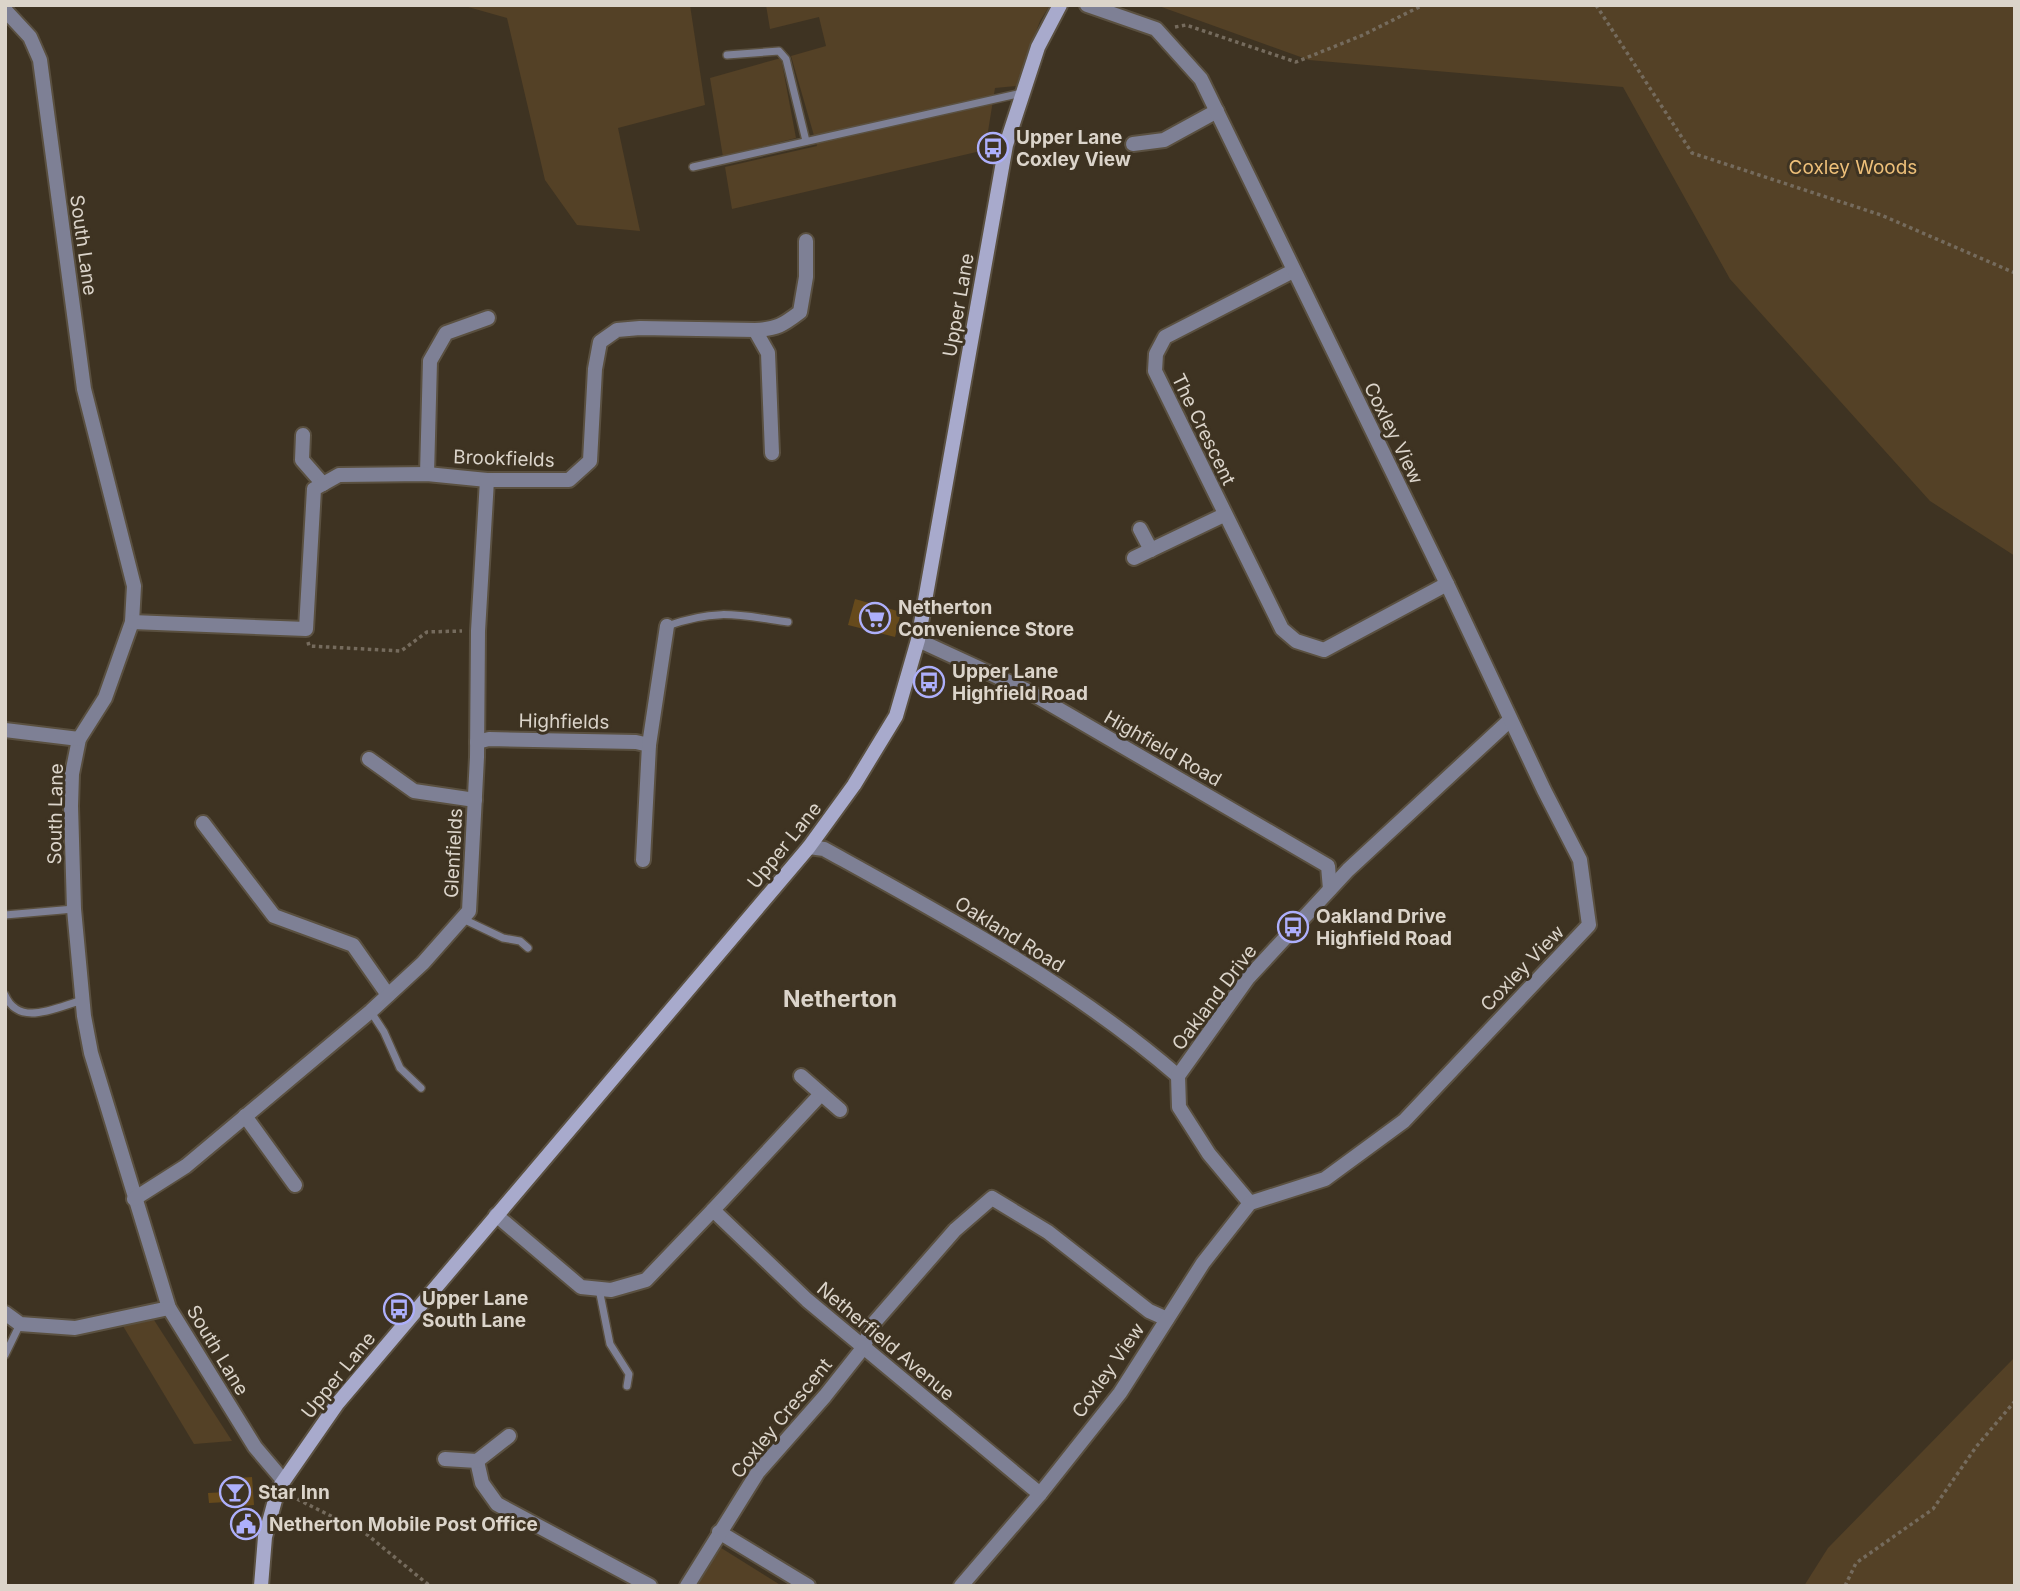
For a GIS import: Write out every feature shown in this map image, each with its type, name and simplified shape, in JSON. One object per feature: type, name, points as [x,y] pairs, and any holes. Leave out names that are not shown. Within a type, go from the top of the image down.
[{"type":"main road","name":"Upper Lane","points":[[281,1484],[337,1404],[809,847],[854,785],[896,716],[918,640],[1006,145],[1038,47],[1060,5]]},
{"type":"main road","points":[[261,1586],[265,1537],[281,1484]]},
{"type":"street","name":"Coxley View","points":[[961,1586],[1040,1494],[1120,1393],[1203,1263],[1250,1203],[1325,1180],[1404,1121],[1589,925],[1580,860],[1201,79],[1156,29],[1087,5]]},
{"type":"street","name":"South Lane","points":[[5,10],[30,37],[40,60],[84,389],[134,586],[132,622],[105,698],[79,739],[72,774],[74,909],[91,1053],[169,1308],[281,1484]]},
{"type":"street","points":[[1133,144],[1164,140],[1217,111]]},
{"type":"street","name":"Brookfields","points":[[323,484],[339,475],[427,474],[487,480],[569,480],[590,460],[595,369],[600,342],[617,330],[640,328],[773,330],[800,312],[806,277],[806,241]]},
{"type":"street","name":"The Crescent","points":[[1293,271],[1165,337],[1156,354],[1154,371],[1224,515],[1282,629],[1296,641],[1324,650],[1447,584]]},
{"type":"street","name":"Brookfields","points":[[427,474],[430,361],[446,333],[488,318]]},
{"type":"street","points":[[755,330],[768,353],[772,453]]},
{"type":"street","points":[[132,622],[306,629],[314,489],[323,484],[302,460],[303,435]]},
{"type":"street","name":"Glenfields","points":[[134,1199],[186,1166],[371,1011],[423,963],[469,911],[477,742],[478,631],[487,480]]},
{"type":"street","name":"The Crescent","points":[[1134,558],[1224,515]]},
{"type":"street","points":[[1140,528],[1151,550]]},
{"type":"street","points":[[643,859],[649,746],[667,626]]},
{"type":"street","name":"Highfield Road","points":[[918,640],[1026,690],[1328,866],[1330,889]]},
{"type":"street","name":"Oakland Drive","points":[[1250,1203],[1209,1154],[1179,1107],[1178,1076],[1248,978],[1330,889],[1510,720]]},
{"type":"street","points":[[5,730],[79,739]]},
{"type":"street","name":"Highfields","points":[[477,742],[574,740],[636,742],[649,746]]},
{"type":"street","points":[[369,760],[414,791],[475,800]]},
{"type":"street","points":[[203,823],[274,916],[353,945],[388,995]]},
{"type":"street","name":"Oakland Road","points":[[809,847],[824,849],[968,928],[1089,1007],[1142,1045],[1178,1076]]},
{"type":"street","points":[[801,1076],[840,1110]]},
{"type":"street","points":[[496,1215],[581,1287],[611,1290],[646,1280],[821,1094]]},
{"type":"street","points":[[245,1116],[295,1185]]},
{"type":"street","name":"Coxley Crescent","points":[[687,1586],[758,1472],[863,1348],[873,1324],[955,1230],[992,1198],[1048,1232],[1149,1311],[1167,1319]]},
{"type":"street","name":"Netherfield Avenue","points":[[713,1210],[807,1300],[1040,1494]]},
{"type":"street","points":[[5,1313],[20,1324],[75,1328],[169,1308]]},
{"type":"street","points":[[445,1459],[477,1461],[509,1436]]},
{"type":"street","points":[[477,1461],[482,1483],[497,1504],[650,1586]]},
{"type":"street","points":[[719,1532],[808,1586]]},
{"type":"lane","points":[[727,55],[779,51],[786,59],[806,141]]},
{"type":"lane","points":[[693,167],[1023,93]]},
{"type":"lane","points":[[667,626],[722,614],[747,614],[788,622]]},
{"type":"lane","points":[[5,915],[74,909]]},
{"type":"lane","points":[[462,918],[503,938],[520,942],[528,948]]},
{"type":"lane","points":[[5,995],[9,1004],[27,1014],[83,1000]]},
{"type":"lane","points":[[371,1011],[400,1068],[421,1088]]},
{"type":"lane","points":[[599,1288],[610,1344],[629,1374],[627,1385]]},
{"type":"lane","points":[[5,1355],[20,1324]]},
{"type":"path","points":[[1156,29],[1186,25],[1296,62],[1363,35],[1423,5]]},
{"type":"path","points":[[1595,5],[1692,153],[1881,215],[2015,273]]},
{"type":"path","points":[[306,629],[309,646],[401,651],[427,632],[478,631]]},
{"type":"path","points":[[1845,1586],[1856,1563],[1933,1509],[1976,1447],[2015,1401]]},
{"type":"path","points":[[281,1484],[365,1533],[430,1586]]},
{"type":"green space","points":[[461,5],[690,5],[705,105],[618,128],[640,231],[577,225],[545,180],[507,18]]},
{"type":"green space","points":[[766,5],[1050,5],[1040,21],[1016,86],[995,88],[985,150],[732,209],[725,167],[817,146],[791,56],[826,46],[819,17],[770,29]]},
{"type":"green space","name":"Coxley Woods","points":[[1156,5],[2015,5],[2015,556],[1930,501],[1730,279],[1623,87],[1309,60]]},
{"type":"green space","points":[[781,58],[796,138],[723,157],[710,78]]},
{"type":"green space","points":[[154,1320],[232,1441],[194,1444],[123,1326]]},
{"type":"green space","points":[[2015,1357],[2015,1586],[1804,1586],[1828,1548]]},
{"type":"green space","points":[[718,1546],[782,1586],[696,1586]]},
{"type":"building","name":"Netherton Convenience Store","points":[[855,599],[901,612],[895,637],[848,625]]},
{"type":"building","name":"Star Inn","points":[[252,1477],[254,1505],[228,1507],[227,1502],[209,1503],[208,1493],[227,1492],[226,1479]]},
{"type":"place","name":"Upper Lane Coxley View","points":[[993,148]]},
{"type":"place","name":"Netherton Convenience Store","points":[[875,618]]},
{"type":"place","name":"Upper Lane Highfield Road","points":[[929,682]]},
{"type":"place","name":"Oakland Drive Highfield Road","points":[[1293,927]]},
{"type":"place","name":"Upper Lane South Lane","points":[[399,1309]]},
{"type":"place","name":"Star Inn","points":[[235,1492]]},
{"type":"place","name":"Netherton Mobile Post Office","points":[[246,1524]]},
{"type":"district","name":"Netherton","points":[[840,999]]}]
